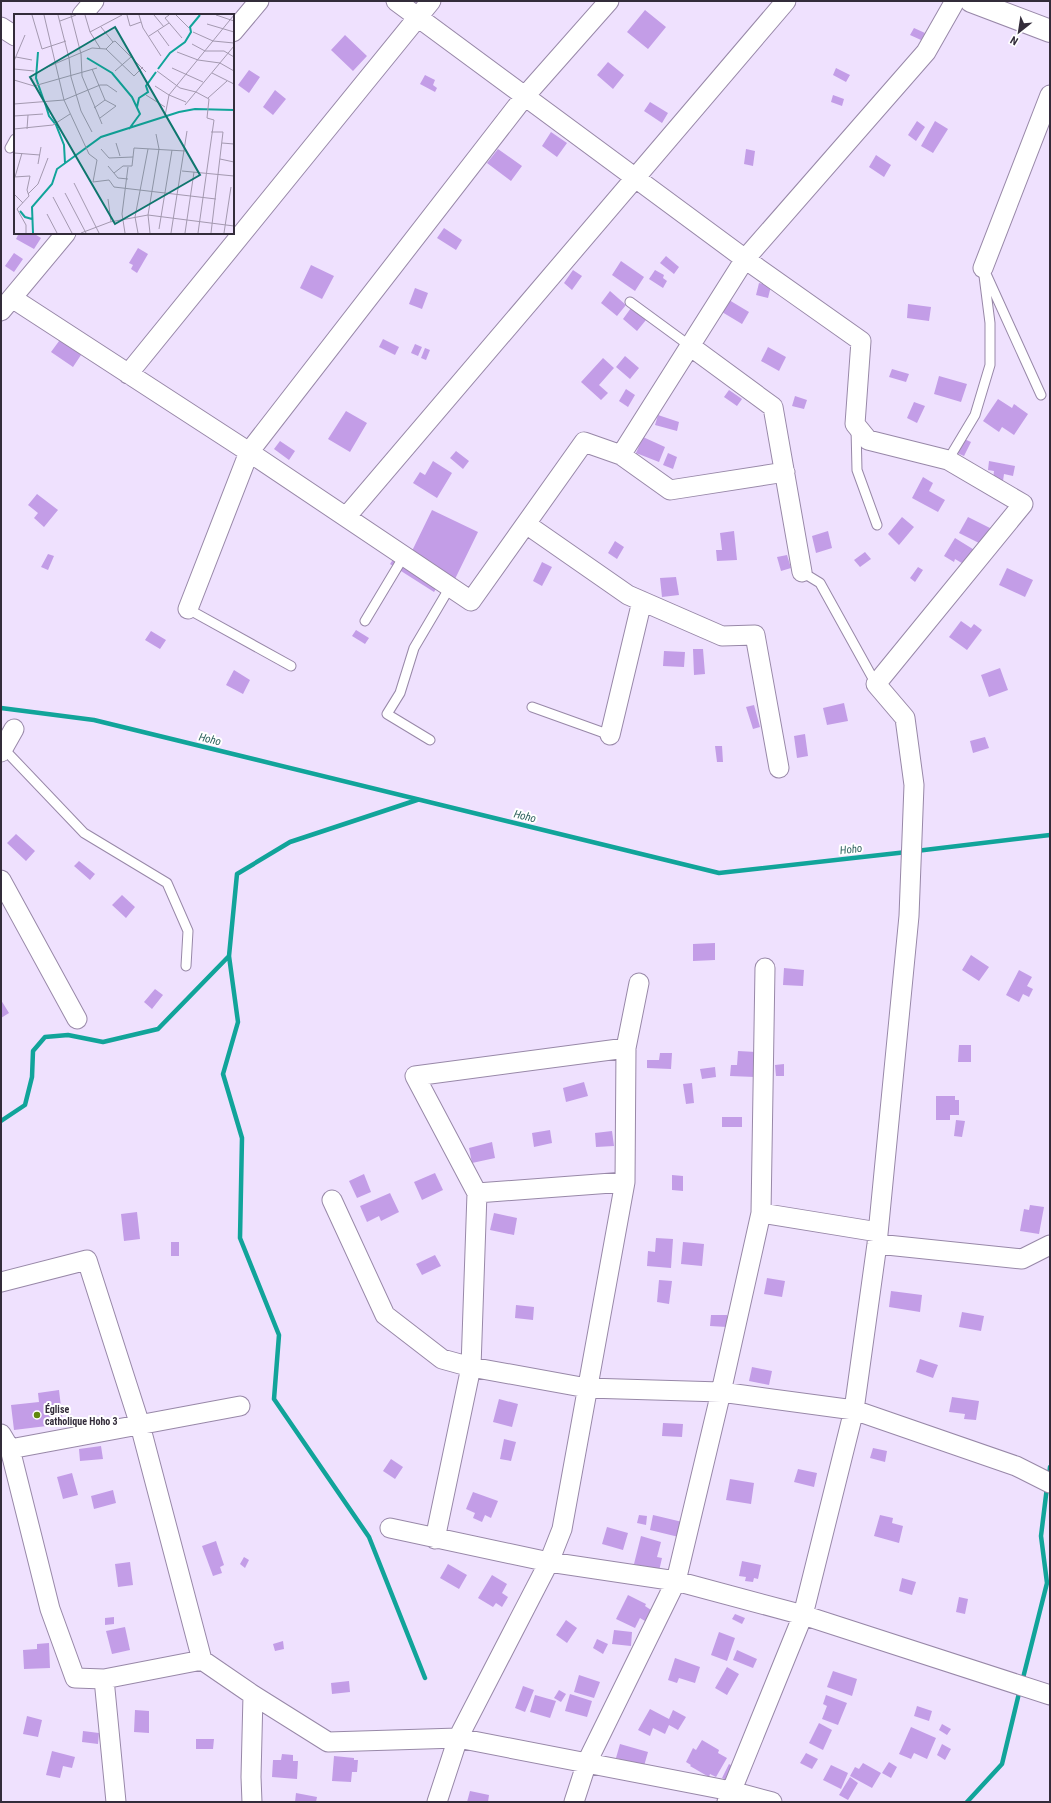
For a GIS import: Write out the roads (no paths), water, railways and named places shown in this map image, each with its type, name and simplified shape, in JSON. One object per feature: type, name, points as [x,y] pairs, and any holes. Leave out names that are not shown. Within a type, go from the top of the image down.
[{"type":"street","points":[[83,14],[94,1]]},
{"type":"street","points":[[234,31],[259,1]]},
{"type":"street","points":[[396,1],[745,259],[861,341],[855,424],[868,440],[948,460],[1023,504],[876,684],[905,718],[914,785],[909,916],[878,1238],[854,1410],[803,1615],[729,1796]]},
{"type":"street","points":[[128,374],[431,1]]},
{"type":"street","points":[[188,609],[249,452],[525,96],[609,1]]},
{"type":"street","points":[[346,517],[786,1]]},
{"type":"street","points":[[621,455],[745,259],[926,52],[955,1]]},
{"type":"street","points":[[971,1],[1050,31]]},
{"type":"street","points":[[1,26],[14,35]]},
{"type":"street","points":[[983,268],[1050,95]]},
{"type":"street","points":[[65,234],[6,305],[128,374],[249,452],[471,601],[584,442],[621,455],[670,490],[785,472]]},
{"type":"street","points":[[690,346],[773,407],[802,572]]},
{"type":"street","points":[[526,524],[628,595],[722,636],[755,635],[779,768]]},
{"type":"street","points":[[610,735],[642,601]]},
{"type":"street","points":[[2,750],[14,730]]},
{"type":"street","points":[[1,880],[77,1019]]},
{"type":"street","points":[[574,1802],[587,1762],[676,1581],[721,1392],[761,1213],[765,968]]},
{"type":"street","points":[[438,1802],[458,1738],[549,1562],[562,1529],[625,1182],[626,1048],[639,983]]},
{"type":"street","points":[[435,1539],[471,1367],[477,1193],[415,1076],[626,1048]]},
{"type":"street","points":[[477,1193],[625,1182]]},
{"type":"street","points":[[332,1200],[386,1315],[442,1359],[471,1367],[587,1388],[721,1392],[854,1410],[1016,1466],[1050,1483]]},
{"type":"street","points":[[761,1213],[878,1238],[1022,1259],[1050,1245]]},
{"type":"street","points":[[1,1282],[87,1260],[140,1425],[202,1660],[328,1742],[458,1738],[587,1762],[729,1796],[772,1802]]},
{"type":"street","points":[[202,1660],[104,1679],[76,1678],[50,1609],[5,1442],[140,1425],[240,1406]]},
{"type":"street","points":[[390,1528],[435,1539],[549,1562],[676,1581],[803,1615],[1050,1695]]},
{"type":"street","points":[[104,1679],[116,1802]]},
{"type":"street","points":[[252,1802],[251,1777],[254,1695]]},
{"type":"lane","points":[[10,148],[14,141]]},
{"type":"lane","points":[[983,268],[1041,395]]},
{"type":"lane","points":[[948,460],[975,416],[990,365],[990,322],[983,268]]},
{"type":"lane","points":[[630,302],[690,346]]},
{"type":"lane","points":[[855,424],[856,470],[877,525]]},
{"type":"lane","points":[[365,622],[404,556]]},
{"type":"lane","points":[[802,572],[820,583],[876,684]]},
{"type":"lane","points":[[430,740],[387,714],[400,694],[414,648],[450,587]]},
{"type":"lane","points":[[188,609],[291,666]]},
{"type":"lane","points":[[532,707],[610,735]]},
{"type":"lane","points":[[2,750],[84,833],[167,883],[188,931],[186,966]]},
{"type":"waterway","name":"Hoho","points":[[1,708],[94,720],[719,873],[907,852]]},
{"type":"waterway","points":[[417,800],[290,842],[237,874],[229,956],[238,1022],[223,1074],[242,1138],[240,1238],[279,1335],[274,1399],[369,1537],[425,1678]]},
{"type":"waterway","name":"Hoho","points":[[916,851],[1050,835]]},
{"type":"waterway","points":[[1,1121],[25,1105],[32,1077],[33,1051],[45,1037],[68,1035],[103,1042],[158,1029],[229,956]]},
{"type":"waterway","points":[[1049,1478],[1050,1467]]},
{"type":"waterway","points":[[1022,1682],[1047,1583],[1041,1536],[1047,1487]]},
{"type":"waterway","points":[[967,1802],[1002,1764],[1020,1689]]},
{"type":"place","name":"Église catholique Hoho 3","points":[[37,1415]]}]
